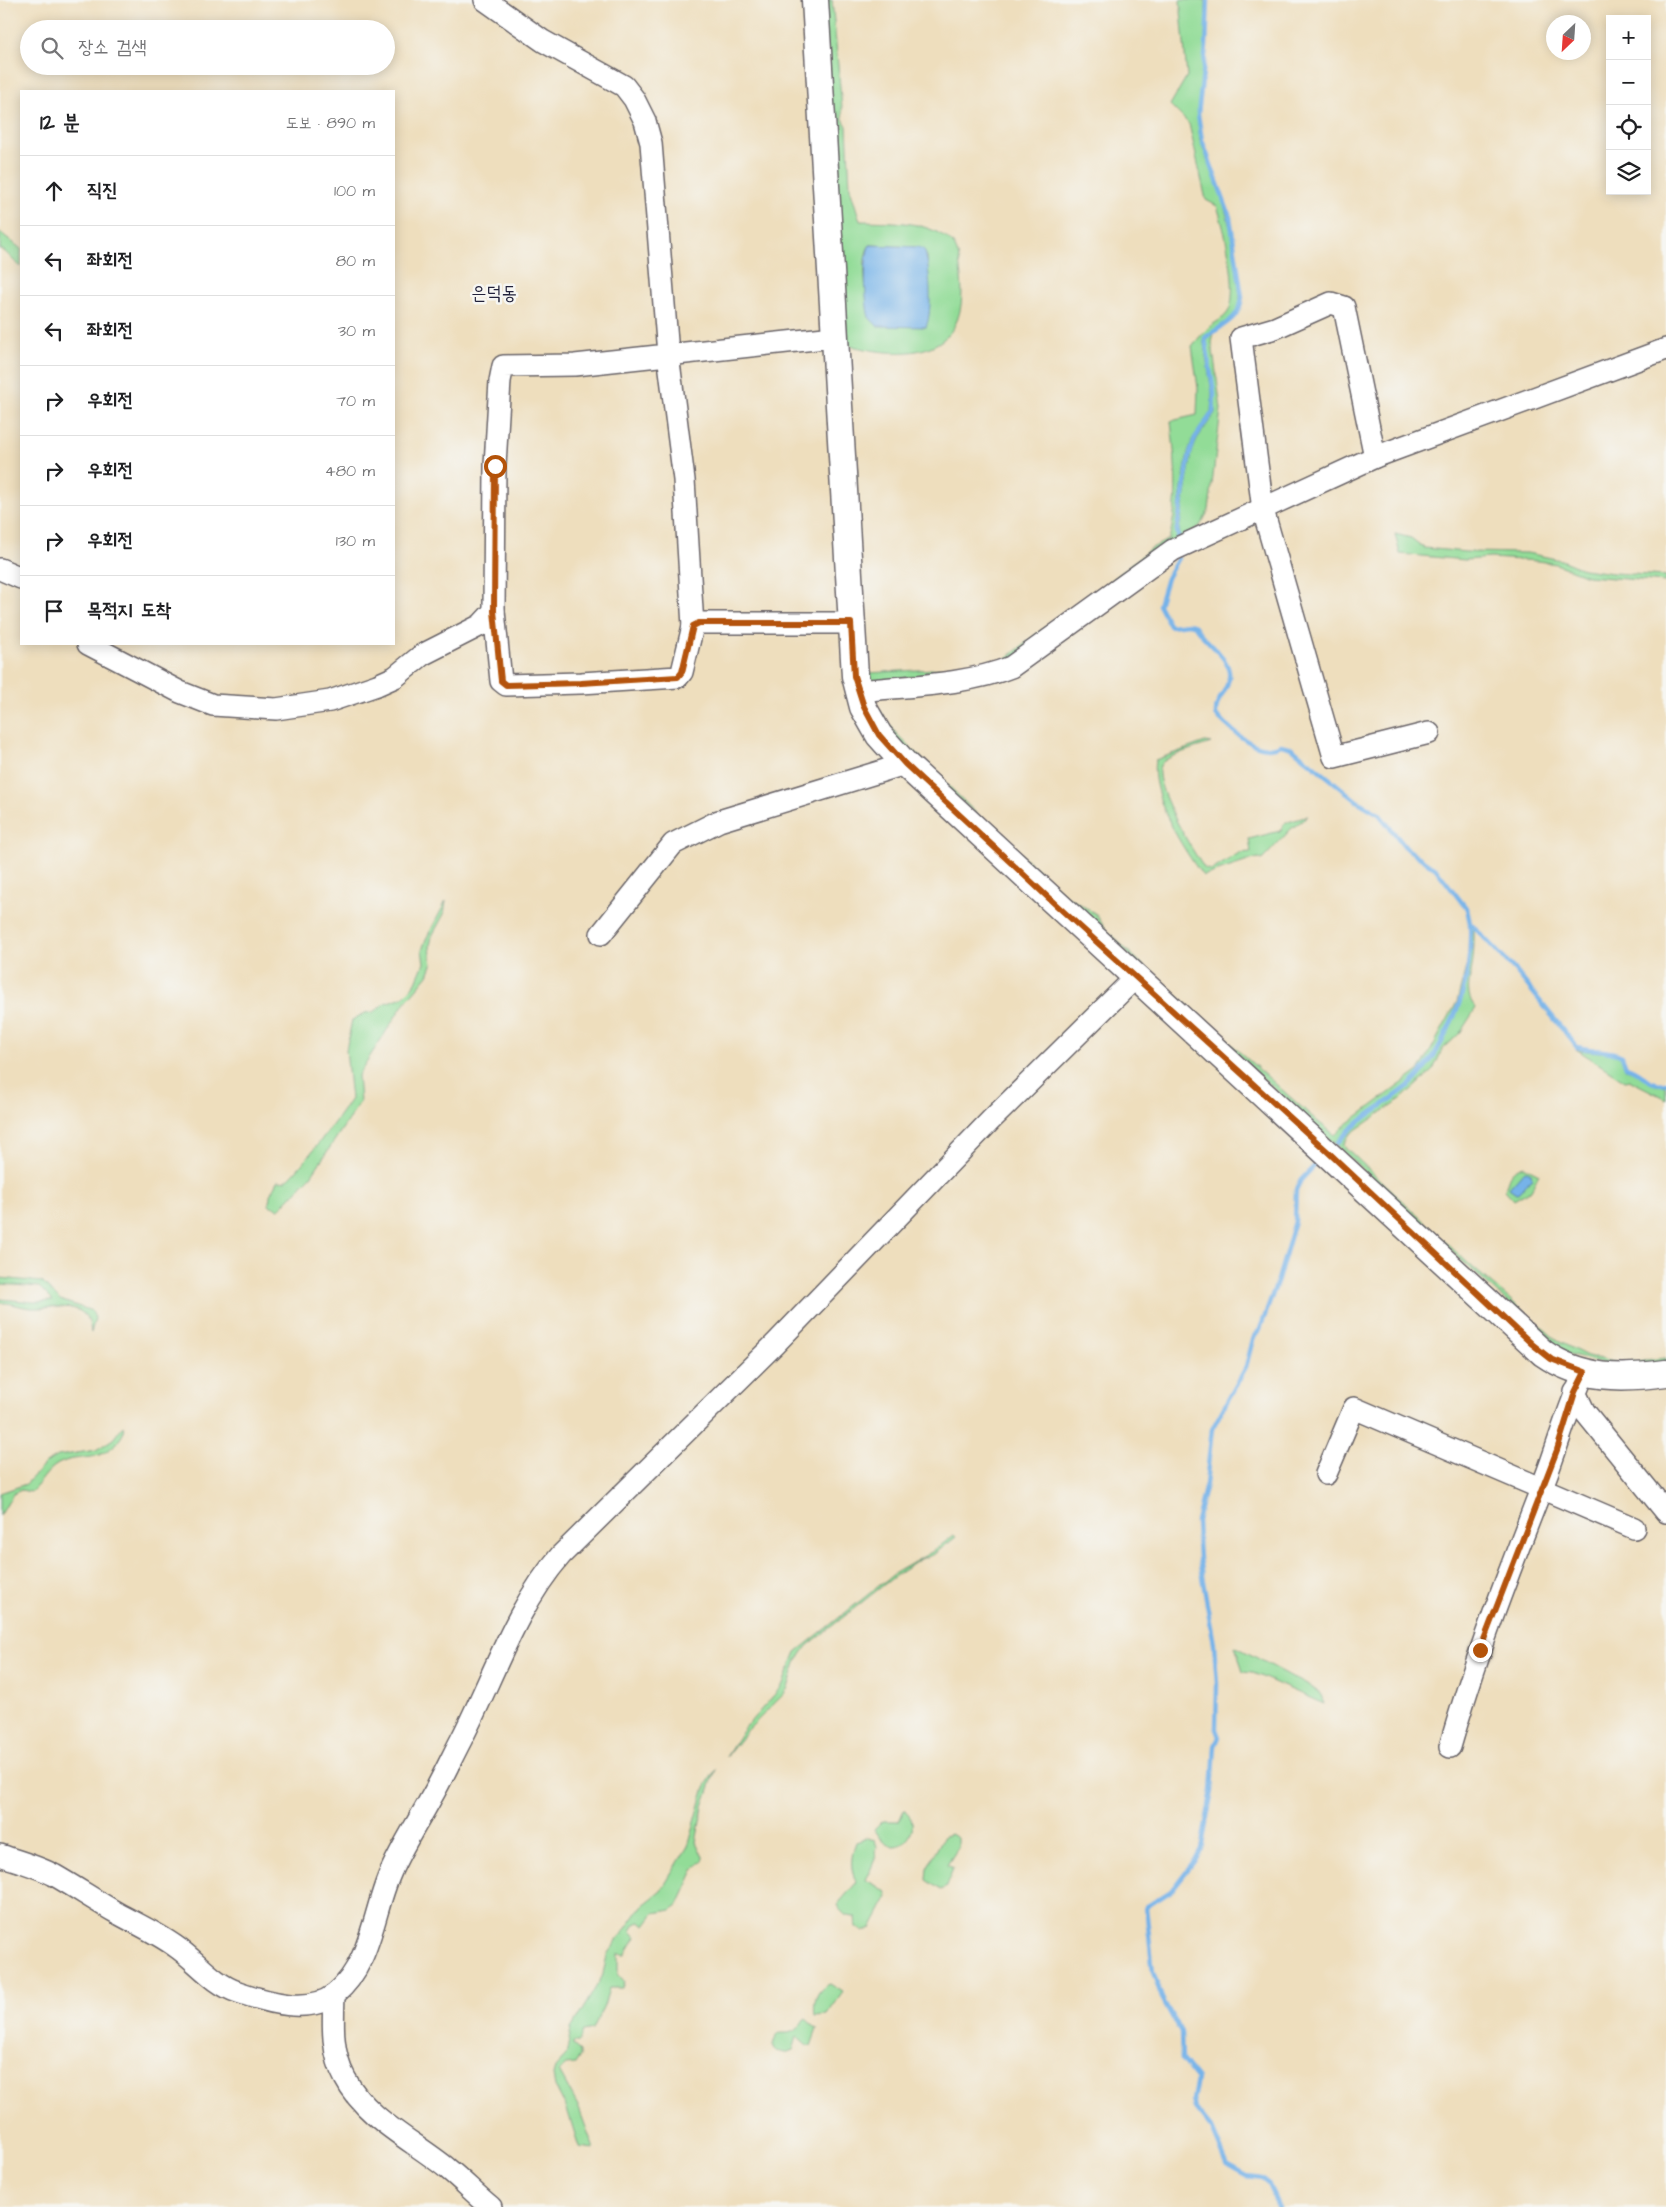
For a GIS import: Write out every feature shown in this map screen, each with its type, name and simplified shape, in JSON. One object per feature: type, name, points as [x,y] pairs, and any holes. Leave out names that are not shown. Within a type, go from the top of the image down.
[{"type":"main road","points":[[815,0],[854,676],[864,707],[879,735],[905,764],[1054,903],[1137,976],[1532,1344],[1580,1382],[1604,1377],[1666,1373]]},
{"type":"street","points":[[485,0],[544,41],[624,86],[634,99],[645,121],[651,143],[668,354],[684,480],[693,626],[682,672],[678,677],[506,685],[501,681],[494,611],[495,466],[500,381],[503,366],[574,365],[668,354],[834,337]]},
{"type":"street","points":[[1375,457],[1344,307],[1331,303],[1275,328],[1241,338],[1263,510],[1334,757],[1429,733]]},
{"type":"street","points":[[858,691],[950,681],[997,673],[1012,667],[1172,550],[1263,510],[1375,457],[1661,353]]},
{"type":"street","points":[[0,569],[20,578]]},
{"type":"street","points":[[90,645],[180,692],[214,705],[276,709],[330,701],[377,686],[395,677],[422,655],[481,625],[494,611]]},
{"type":"street","points":[[693,626],[699,623],[851,623]]},
{"type":"street","points":[[601,934],[673,844],[719,821],[905,764]]},
{"type":"street","points":[[0,1855],[52,1874],[117,1913],[164,1938],[188,1955],[220,1984],[236,1992],[260,1999],[307,2006],[322,2003],[334,1995],[343,1986],[358,1962],[372,1932],[389,1876],[458,1748],[494,1666],[541,1578],[561,1555],[775,1344],[998,1113],[1137,976]]},
{"type":"street","points":[[1450,1747],[1493,1612],[1542,1488],[1580,1382]]},
{"type":"street","points":[[1580,1382],[1584,1410],[1666,1512]]},
{"type":"street","points":[[1326,1474],[1354,1408],[1634,1528]]},
{"type":"street","points":[[334,1995],[334,2040],[338,2059],[344,2078],[361,2101],[379,2118],[449,2170],[491,2207]]},
{"type":"green space","points":[[822,0],[832,0],[843,119],[847,126],[850,188],[860,221],[906,223],[928,228],[938,233],[948,239],[955,247],[961,277],[961,304],[956,324],[945,338],[930,347],[912,352],[870,350],[848,345]],"holes":[[[870,245],[918,247],[927,256],[929,312],[926,327],[869,317],[865,259]]]},
{"type":"green space","points":[[1180,0],[1206,0],[1205,47],[1197,114],[1200,140],[1223,201],[1233,238],[1240,297],[1239,308],[1234,316],[1203,338],[1212,393],[1211,412],[1193,438],[1188,452],[1175,530],[1178,540],[1147,558],[1005,665],[989,669],[861,682],[849,475],[857,472],[861,621],[868,673],[983,666],[1002,662],[1043,629],[1100,590],[1150,549],[1169,539],[1176,495],[1171,421],[1197,415],[1198,388],[1192,346],[1207,329],[1228,312],[1232,290],[1230,259],[1217,206],[1206,200],[1189,124],[1170,105],[1187,76]]},
{"type":"green space","points":[[0,232],[20,248],[20,266],[5,252],[0,249]]},
{"type":"green space","points":[[1214,333],[1212,343],[1221,409],[1209,510],[1200,526],[1181,539],[1179,530],[1192,453],[1197,439],[1215,413],[1215,392],[1206,346],[1207,339]]},
{"type":"green space","points":[[1395,534],[1411,538],[1424,548],[1466,552],[1527,553],[1561,560],[1583,569],[1666,576],[1666,582],[1587,576],[1556,564],[1538,561],[1491,558],[1465,560],[1400,554]]},
{"type":"green space","points":[[877,706],[895,732],[973,810],[1065,895],[1096,914],[1106,930],[1148,970],[1335,1135],[1420,1070],[1457,1002],[1468,959],[1469,924],[1474,930],[1474,937],[1469,996],[1476,1008],[1460,1033],[1442,1050],[1433,1070],[1401,1099],[1349,1135],[1343,1145],[1471,1266],[1558,1341],[1585,1355],[1608,1361],[1624,1362],[1666,1358],[1666,1365],[1619,1368],[1561,1352],[896,741]]},
{"type":"green space","points":[[1205,742],[1211,743],[1170,757],[1161,764],[1159,772],[1161,785],[1174,817],[1205,869],[1212,870],[1239,853],[1251,852],[1249,839],[1280,831],[1285,823],[1308,816],[1291,829],[1262,860],[1259,858],[1254,859],[1203,876],[1169,821],[1162,805],[1154,774],[1155,760]]},
{"type":"green space","points":[[446,901],[444,914],[432,936],[430,946],[432,965],[428,975],[403,1005],[358,1075],[360,1102],[311,1176],[279,1209],[269,1205],[270,1195],[277,1181],[285,1181],[290,1177],[319,1143],[351,1099],[346,1050],[352,1020],[365,1013],[374,1012],[385,1003],[403,997],[409,991],[416,982],[424,963],[422,950],[426,939]]},
{"type":"green space","points":[[1576,1049],[1610,1053],[1621,1057],[1625,1069],[1636,1073],[1654,1085],[1666,1085],[1666,1099],[1629,1080],[1625,1081]]},
{"type":"green space","points":[[1524,1166],[1539,1174],[1531,1190],[1514,1200],[1505,1190],[1512,1172]]},
{"type":"green space","points":[[0,1278],[42,1282],[60,1300],[92,1311],[95,1318],[91,1333],[89,1322],[84,1314],[78,1310],[60,1307],[31,1308],[0,1303],[0,1299],[35,1302],[53,1301],[39,1287],[0,1284]]},
{"type":"green space","points":[[123,1426],[122,1435],[111,1448],[96,1456],[58,1464],[50,1470],[31,1492],[21,1490],[13,1494],[0,1516],[0,1493],[26,1484],[46,1463],[58,1456],[96,1450],[113,1439]]},
{"type":"green space","points":[[954,1535],[956,1537],[933,1555],[921,1559],[895,1576],[807,1646],[796,1662],[788,1688],[783,1695],[746,1732],[726,1757],[743,1730],[782,1686],[796,1652],[895,1573],[935,1550]]},
{"type":"green space","points":[[1235,1646],[1320,1692],[1324,1704],[1253,1673],[1243,1672]]},
{"type":"green space","points":[[716,1769],[703,1806],[696,1842],[704,1859],[694,1870],[678,1905],[671,1910],[654,1913],[645,1925],[639,1922],[635,1924],[631,1931],[636,1937],[625,1955],[618,1954],[618,1974],[624,1981],[622,1988],[609,1988],[605,2003],[593,2029],[583,2031],[579,2042],[573,2042],[573,2045],[580,2051],[580,2056],[575,2064],[566,2065],[559,2071],[578,2106],[594,2149],[579,2147],[567,2109],[555,2086],[553,2075],[555,2068],[566,2056],[571,2029],[602,1977],[608,1953],[642,1906],[661,1891],[688,1846],[705,1787]]},
{"type":"green space","points":[[904,1810],[912,1824],[910,1835],[907,1840],[898,1845],[887,1844],[874,1829],[882,1821],[899,1821]]},
{"type":"green space","points":[[951,1834],[958,1838],[958,1848],[947,1865],[953,1868],[947,1887],[941,1890],[926,1880],[927,1868],[944,1836]]},
{"type":"green space","points":[[867,1838],[875,1840],[877,1847],[875,1859],[866,1880],[886,1891],[888,1896],[871,1928],[863,1932],[856,1927],[855,1917],[844,1914],[837,1905],[857,1882],[852,1868],[853,1852],[856,1842]]},
{"type":"green space","points":[[830,1984],[843,1992],[827,2015],[815,2016],[816,1997],[821,1989]]},
{"type":"green space","points":[[806,2019],[817,2029],[811,2046],[807,2046],[797,2037],[793,2050],[785,2053],[776,2051],[773,2045],[776,2036],[781,2033],[794,2031]]},
{"type":"water","points":[[870,245],[918,247],[924,249],[930,288],[926,327],[877,326],[869,317],[865,280],[866,258]]},
{"type":"water","points":[[1525,1170],[1531,1173],[1532,1178],[1520,1192],[1516,1193],[1509,1188]]},
{"type":"waterway","points":[[1179,540],[1177,530],[1190,453],[1195,438],[1213,412],[1214,393],[1205,338],[1229,322],[1237,312],[1242,297],[1230,217],[1202,140],[1198,114],[1206,47],[1208,0]]},
{"type":"waterway","points":[[1178,558],[1167,578],[1159,605],[1170,626],[1189,624],[1195,626],[1218,652],[1227,666],[1228,682],[1218,702],[1216,715],[1229,728],[1254,745],[1272,748],[1281,745],[1292,748],[1357,801],[1379,814],[1406,848],[1436,869],[1467,909],[1470,923],[1515,970],[1577,1047],[1606,1051],[1622,1056],[1626,1067],[1654,1083],[1666,1083]]},
{"type":"waterway","points":[[1337,1143],[1354,1126],[1412,1083],[1433,1057],[1450,1025],[1462,993],[1469,960],[1470,924]]},
{"type":"waterway","points":[[1279,2207],[1268,2183],[1262,2178],[1246,2176],[1228,2166],[1212,2129],[1195,2108],[1193,2101],[1197,2079],[1182,2060],[1181,2033],[1162,1998],[1153,1972],[1146,1907],[1171,1891],[1195,1860],[1201,1849],[1212,1791],[1215,1746],[1219,1737],[1216,1729],[1217,1684],[1214,1644],[1199,1559],[1197,1521],[1206,1484],[1212,1429],[1246,1367],[1253,1339],[1260,1329],[1278,1280],[1295,1221],[1296,1190],[1301,1180],[1319,1161]]},
{"type":"district","name":"은덕동","points":[[494,293]]},
{"type":"route","points":[[495,466],[494,611],[501,681],[506,685],[672,678],[678,677],[682,672],[693,626],[699,623],[851,623],[854,676],[864,707],[879,735],[905,764],[934,789],[1054,903],[1137,976],[1328,1152],[1493,1305],[1532,1344],[1551,1359],[1585,1372],[1575,1392],[1557,1450],[1493,1612],[1480,1650]]}]
